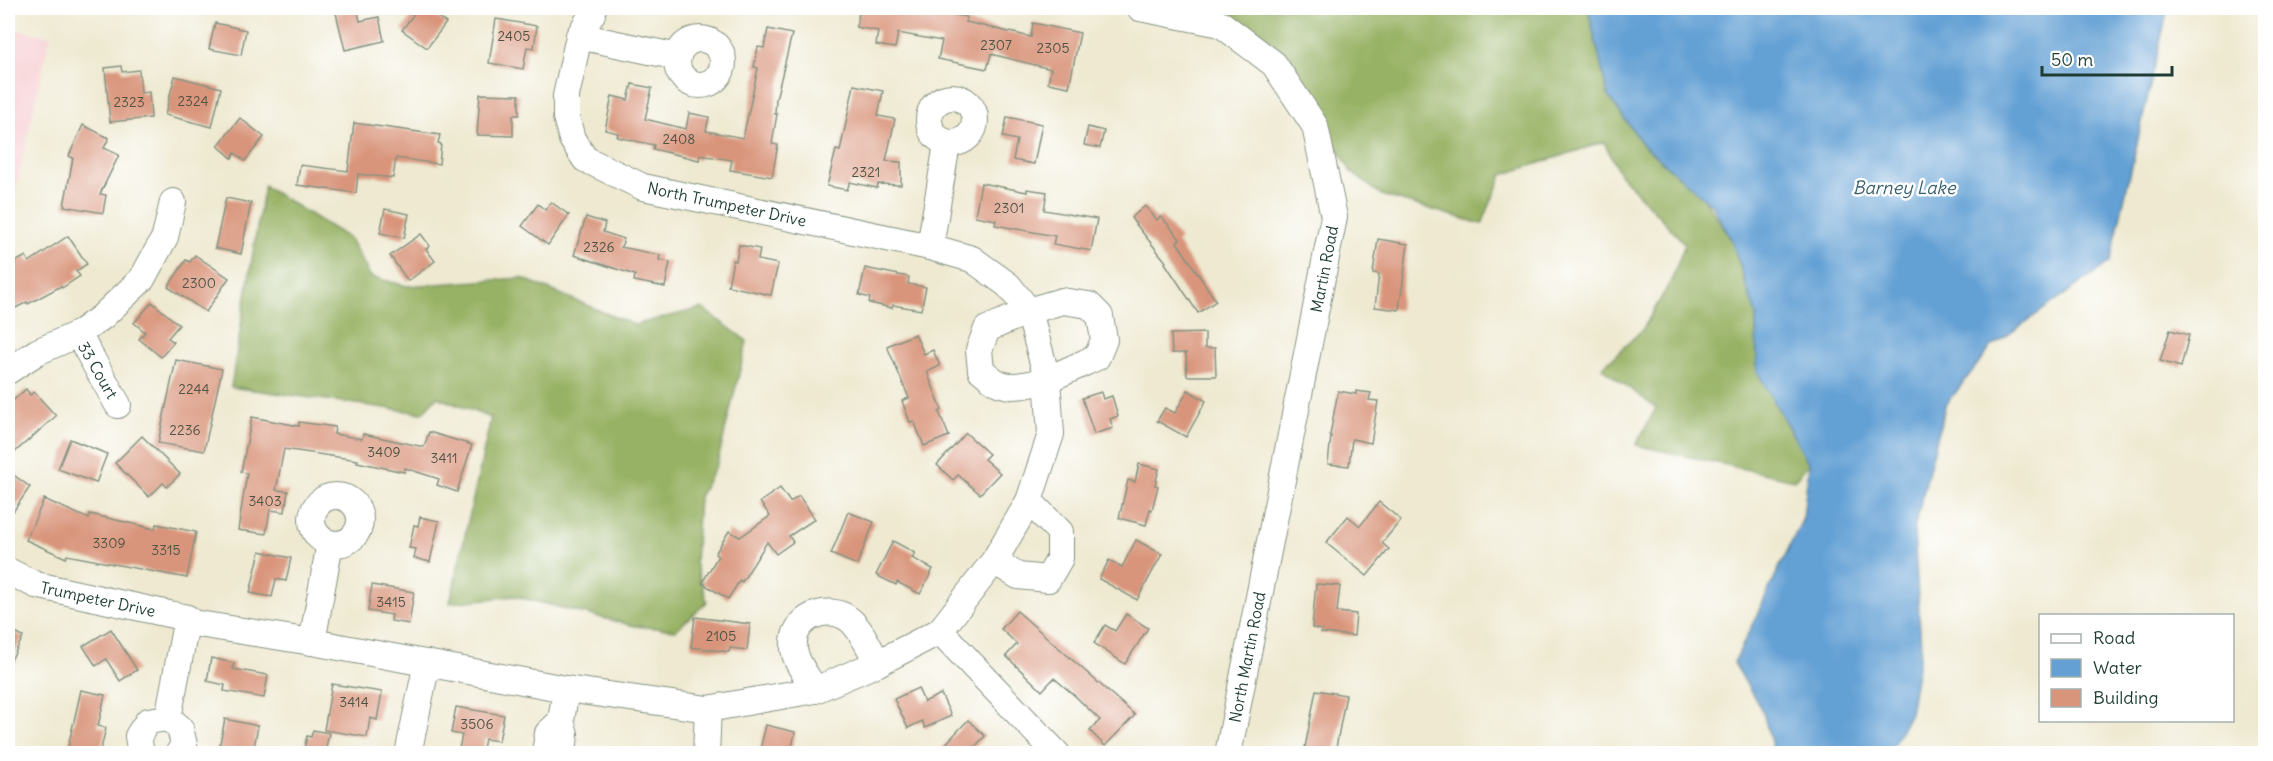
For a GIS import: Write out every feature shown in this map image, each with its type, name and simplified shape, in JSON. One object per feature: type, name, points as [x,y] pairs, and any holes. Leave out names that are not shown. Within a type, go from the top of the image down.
[{"type":"street","name":"North Trumpeter Drive","points":[[572,8],[579,36]]},
{"type":"street","name":"North Trumpeter Drive","points":[[566,689],[708,709],[815,690],[878,663],[940,631],[994,561],[1029,501],[1051,434],[1047,378],[1029,311],[1008,285],[972,259],[930,247],[642,187],[585,159],[572,139],[566,117],[566,96],[579,36],[593,8]]},
{"type":"street","name":"Martin Road","points":[[1140,8],[1221,24],[1274,64],[1315,126],[1334,217],[1265,560]]},
{"type":"street","points":[[579,36],[678,57]]},
{"type":"street","points":[[930,247],[947,144]]},
{"type":"street","points":[[8,371],[37,352],[78,334],[102,317],[142,279],[165,237],[173,202]]},
{"type":"street","points":[[1062,301],[1089,305],[1100,316],[1104,340],[1097,357],[1047,378],[1017,386],[1000,384],[981,370],[979,350],[987,329],[1029,311],[1062,301]]},
{"type":"street","name":"33 Court","points":[[78,334],[118,405]]},
{"type":"street","points":[[994,561],[1018,576],[1048,579],[1060,558],[1060,532],[1029,501]]},
{"type":"street","points":[[312,642],[330,543]]},
{"type":"street","name":"North Martin Road","points":[[1228,753],[1265,560]]},
{"type":"street","name":"Trumpeter Drive","points":[[8,571],[36,585],[187,618],[186,622],[312,642],[566,689]]},
{"type":"street","points":[[815,690],[796,660],[793,647],[799,628],[803,622],[814,615],[827,611],[840,614],[852,621],[878,663]]},
{"type":"street","points":[[168,718],[186,622]]},
{"type":"street","points":[[940,631],[1057,753]]},
{"type":"street","points":[[408,753],[426,663]]},
{"type":"street","points":[[563,753],[565,734],[561,721],[566,689]]},
{"type":"street","points":[[706,753],[708,709]]},
{"type":"street","points":[[141,753],[138,736],[148,721],[168,718],[180,728],[184,745],[178,753]]},
{"type":"street","points":[[545,753],[548,733],[561,721]]},
{"type":"shaded area","points":[[8,28],[50,36],[15,193],[8,195]]},
{"type":"green space","points":[[1204,8],[1588,8],[1608,96],[1644,146],[1704,198],[1732,241],[1756,315],[1757,371],[1809,464],[1794,480],[1636,445],[1656,408],[1602,368],[1643,329],[1671,281],[1685,244],[1620,174],[1604,142],[1502,175],[1482,224],[1382,195],[1351,172],[1289,55],[1251,27]]},
{"type":"green space","points":[[264,186],[350,239],[371,277],[407,286],[522,278],[634,325],[702,308],[747,341],[717,464],[699,497],[695,563],[707,602],[676,630],[635,626],[514,596],[450,603],[491,418],[437,397],[422,413],[231,387]]},
{"type":"water","name":"Barney Lake","points":[[1588,8],[2168,8],[2110,262],[1991,347],[1945,406],[1914,530],[1921,648],[1910,713],[1889,753],[1774,753],[1763,712],[1734,663],[1803,518],[1809,464],[1757,371],[1756,315],[1732,241],[1712,205],[1644,146],[1608,96]]},
{"type":"building","points":[[357,8],[360,21],[379,17],[384,41],[345,50],[336,13]]},
{"type":"building","points":[[418,8],[425,8],[446,23],[427,48],[402,30]]},
{"type":"building","points":[[860,8],[897,8],[916,11],[917,8],[967,17],[966,22],[1031,37],[1033,23],[1080,33],[1069,87],[1048,83],[1051,69],[991,54],[987,69],[938,59],[942,41],[898,33],[895,48],[876,45],[878,31],[856,27]]},
{"type":"building","points":[[496,19],[537,26],[534,48],[527,47],[523,69],[489,63]]},
{"type":"building","points":[[215,23],[246,30],[241,55],[209,49]]},
{"type":"building","points":[[768,29],[792,34],[776,99],[775,114],[777,114],[772,144],[778,145],[772,177],[730,170],[732,160],[700,155],[699,160],[653,149],[654,145],[617,137],[618,133],[605,130],[612,96],[628,100],[632,84],[652,88],[645,119],[686,129],[689,113],[709,117],[706,131],[743,138],[758,68],[754,67],[758,47],[764,48]]},
{"type":"building","points":[[121,66],[122,72],[139,70],[141,93],[149,92],[151,118],[110,122],[105,68]]},
{"type":"building","points":[[175,76],[221,88],[212,127],[165,115]]},
{"type":"building","points":[[854,85],[883,91],[878,116],[895,119],[886,161],[901,162],[901,185],[878,184],[877,188],[850,182],[847,190],[827,186],[836,150],[840,151]]},
{"type":"building","points":[[480,94],[519,95],[519,115],[513,115],[513,136],[477,135]]},
{"type":"building","points":[[1007,117],[1042,124],[1034,164],[1013,160],[1017,140],[1003,137]]},
{"type":"building","points":[[240,118],[264,137],[245,161],[235,153],[232,158],[218,146]]},
{"type":"building","points":[[354,123],[440,135],[439,164],[396,158],[393,178],[358,174],[356,193],[297,185],[300,165],[348,171]]},
{"type":"building","points":[[83,125],[109,138],[104,148],[119,155],[100,194],[106,195],[103,213],[64,206],[73,158],[69,156]]},
{"type":"building","points":[[1088,127],[1104,131],[1100,148],[1084,145]]},
{"type":"building","points":[[981,183],[1027,192],[1027,189],[1047,192],[1044,210],[1097,219],[1091,251],[1053,244],[1055,236],[995,225],[996,220],[975,216]]},
{"type":"building","points":[[226,198],[251,203],[241,254],[215,248]]},
{"type":"building","points":[[551,202],[569,215],[548,245],[522,226],[538,204],[545,210]]},
{"type":"building","points":[[1145,206],[1157,220],[1161,216],[1180,239],[1177,242],[1216,301],[1198,313],[1166,262],[1131,218]]},
{"type":"building","points":[[385,209],[409,214],[404,238],[380,233]]},
{"type":"building","points":[[586,217],[605,223],[603,232],[624,239],[621,247],[660,255],[659,260],[670,262],[665,287],[634,281],[635,275],[574,255]]},
{"type":"building","points":[[421,234],[430,246],[426,249],[435,261],[408,281],[390,256]]},
{"type":"building","points":[[68,236],[87,264],[76,271],[80,276],[62,288],[61,286],[12,310],[8,302],[8,266],[26,256],[29,262]]},
{"type":"building","points":[[1378,239],[1408,244],[1399,310],[1375,307],[1379,274],[1373,273]]},
{"type":"building","points":[[739,245],[760,249],[758,260],[778,264],[771,295],[728,286],[733,260],[736,261]]},
{"type":"building","points":[[195,255],[229,278],[206,312],[168,287],[186,260],[190,262]]},
{"type":"building","points":[[865,268],[909,277],[908,284],[926,287],[921,310],[893,305],[892,308],[869,303],[870,298],[859,295]]},
{"type":"building","points":[[152,302],[179,325],[168,338],[174,342],[161,357],[139,339],[145,332],[134,323]]},
{"type":"building","points":[[2170,330],[2189,335],[2181,367],[2160,361]]},
{"type":"building","points":[[1205,333],[1205,348],[1215,348],[1216,376],[1187,376],[1186,353],[1172,353],[1171,334]]},
{"type":"building","points":[[915,334],[924,354],[933,350],[940,366],[927,372],[942,410],[939,412],[949,436],[924,446],[914,421],[910,422],[902,401],[909,398],[887,346]]},
{"type":"building","points":[[176,360],[222,369],[204,451],[158,443]]},
{"type":"building","points":[[26,389],[30,395],[34,392],[56,416],[8,458],[8,405]]},
{"type":"building","points":[[1188,390],[1206,401],[1186,437],[1157,421],[1165,408],[1175,413]]},
{"type":"building","points":[[1338,391],[1356,394],[1356,391],[1371,393],[1369,400],[1378,401],[1371,443],[1352,439],[1349,466],[1328,464],[1330,435]]},
{"type":"building","points":[[1101,392],[1103,399],[1112,396],[1118,416],[1110,419],[1113,428],[1094,434],[1082,398]]},
{"type":"building","points":[[252,417],[299,426],[299,422],[335,427],[334,434],[362,439],[363,434],[424,447],[429,432],[472,445],[457,492],[437,485],[439,479],[405,468],[404,472],[357,462],[358,460],[284,449],[276,490],[288,491],[285,512],[270,510],[266,534],[238,530],[247,473],[241,472]]},
{"type":"building","points":[[966,433],[989,454],[984,459],[1000,473],[980,494],[958,475],[953,480],[937,465]]},
{"type":"building","points":[[142,436],[180,474],[167,487],[163,483],[149,497],[115,463]]},
{"type":"building","points":[[70,439],[107,454],[96,483],[58,469]]},
{"type":"building","points":[[1139,464],[1159,469],[1155,485],[1158,486],[1146,525],[1119,518],[1128,480],[1135,482]]},
{"type":"building","points":[[8,471],[30,487],[8,519]]},
{"type":"building","points":[[780,488],[790,502],[799,496],[815,519],[789,536],[793,542],[776,554],[767,542],[742,582],[740,580],[728,599],[702,583],[718,556],[715,554],[729,531],[740,537],[770,516],[760,502]]},
{"type":"building","points":[[44,499],[89,519],[90,514],[155,529],[156,524],[196,532],[187,578],[67,555],[66,558],[26,540]]},
{"type":"building","points":[[1379,502],[1401,520],[1382,543],[1389,549],[1367,576],[1326,543],[1348,516],[1360,526]]},
{"type":"building","points":[[848,512],[874,522],[857,565],[831,554]]},
{"type":"building","points":[[420,517],[439,521],[430,562],[414,558],[416,549],[409,548],[414,525],[418,526]]},
{"type":"building","points":[[1136,540],[1162,554],[1137,600],[1099,579],[1109,560],[1122,567]]},
{"type":"building","points":[[893,541],[915,553],[912,558],[933,569],[920,594],[897,582],[896,585],[876,575]]},
{"type":"building","points":[[260,551],[291,558],[286,581],[276,579],[272,597],[250,593]]},
{"type":"building","points":[[1316,584],[1340,586],[1337,612],[1356,614],[1354,636],[1321,633],[1322,630],[1312,628]]},
{"type":"building","points":[[372,585],[414,592],[409,624],[391,621],[392,615],[368,611]]},
{"type":"building","points":[[1017,611],[1135,715],[1105,746],[1090,731],[1100,720],[1075,696],[1054,678],[1042,691],[1006,656],[1017,644],[1001,629]]},
{"type":"building","points":[[1126,614],[1148,628],[1125,664],[1094,643],[1105,625],[1115,631]]},
{"type":"building","points":[[695,617],[750,624],[747,650],[730,648],[729,652],[691,647]]},
{"type":"building","points":[[8,629],[23,637],[8,666]]},
{"type":"building","points":[[111,629],[137,670],[120,681],[106,659],[96,666],[83,646]]},
{"type":"building","points":[[211,658],[234,663],[233,669],[268,675],[264,698],[224,691],[225,685],[207,681]]},
{"type":"building","points":[[332,684],[382,692],[377,720],[370,718],[367,737],[324,730]]},
{"type":"building","points":[[918,688],[924,702],[941,694],[951,716],[925,728],[922,721],[908,728],[894,699]]},
{"type":"building","points":[[81,690],[105,695],[98,726],[106,728],[100,753],[68,747]]},
{"type":"building","points":[[1316,690],[1346,695],[1335,753],[1304,753]]},
{"type":"building","points":[[456,707],[504,715],[499,741],[485,739],[482,753],[458,753],[462,735],[451,733]]},
{"type":"building","points":[[225,719],[258,726],[253,753],[218,753]]},
{"type":"building","points":[[968,720],[985,736],[969,753],[937,753]]},
{"type":"building","points":[[766,725],[795,732],[791,753],[759,753]]},
{"type":"building","points":[[313,730],[329,733],[325,753],[303,753],[307,736],[311,737]]}]
